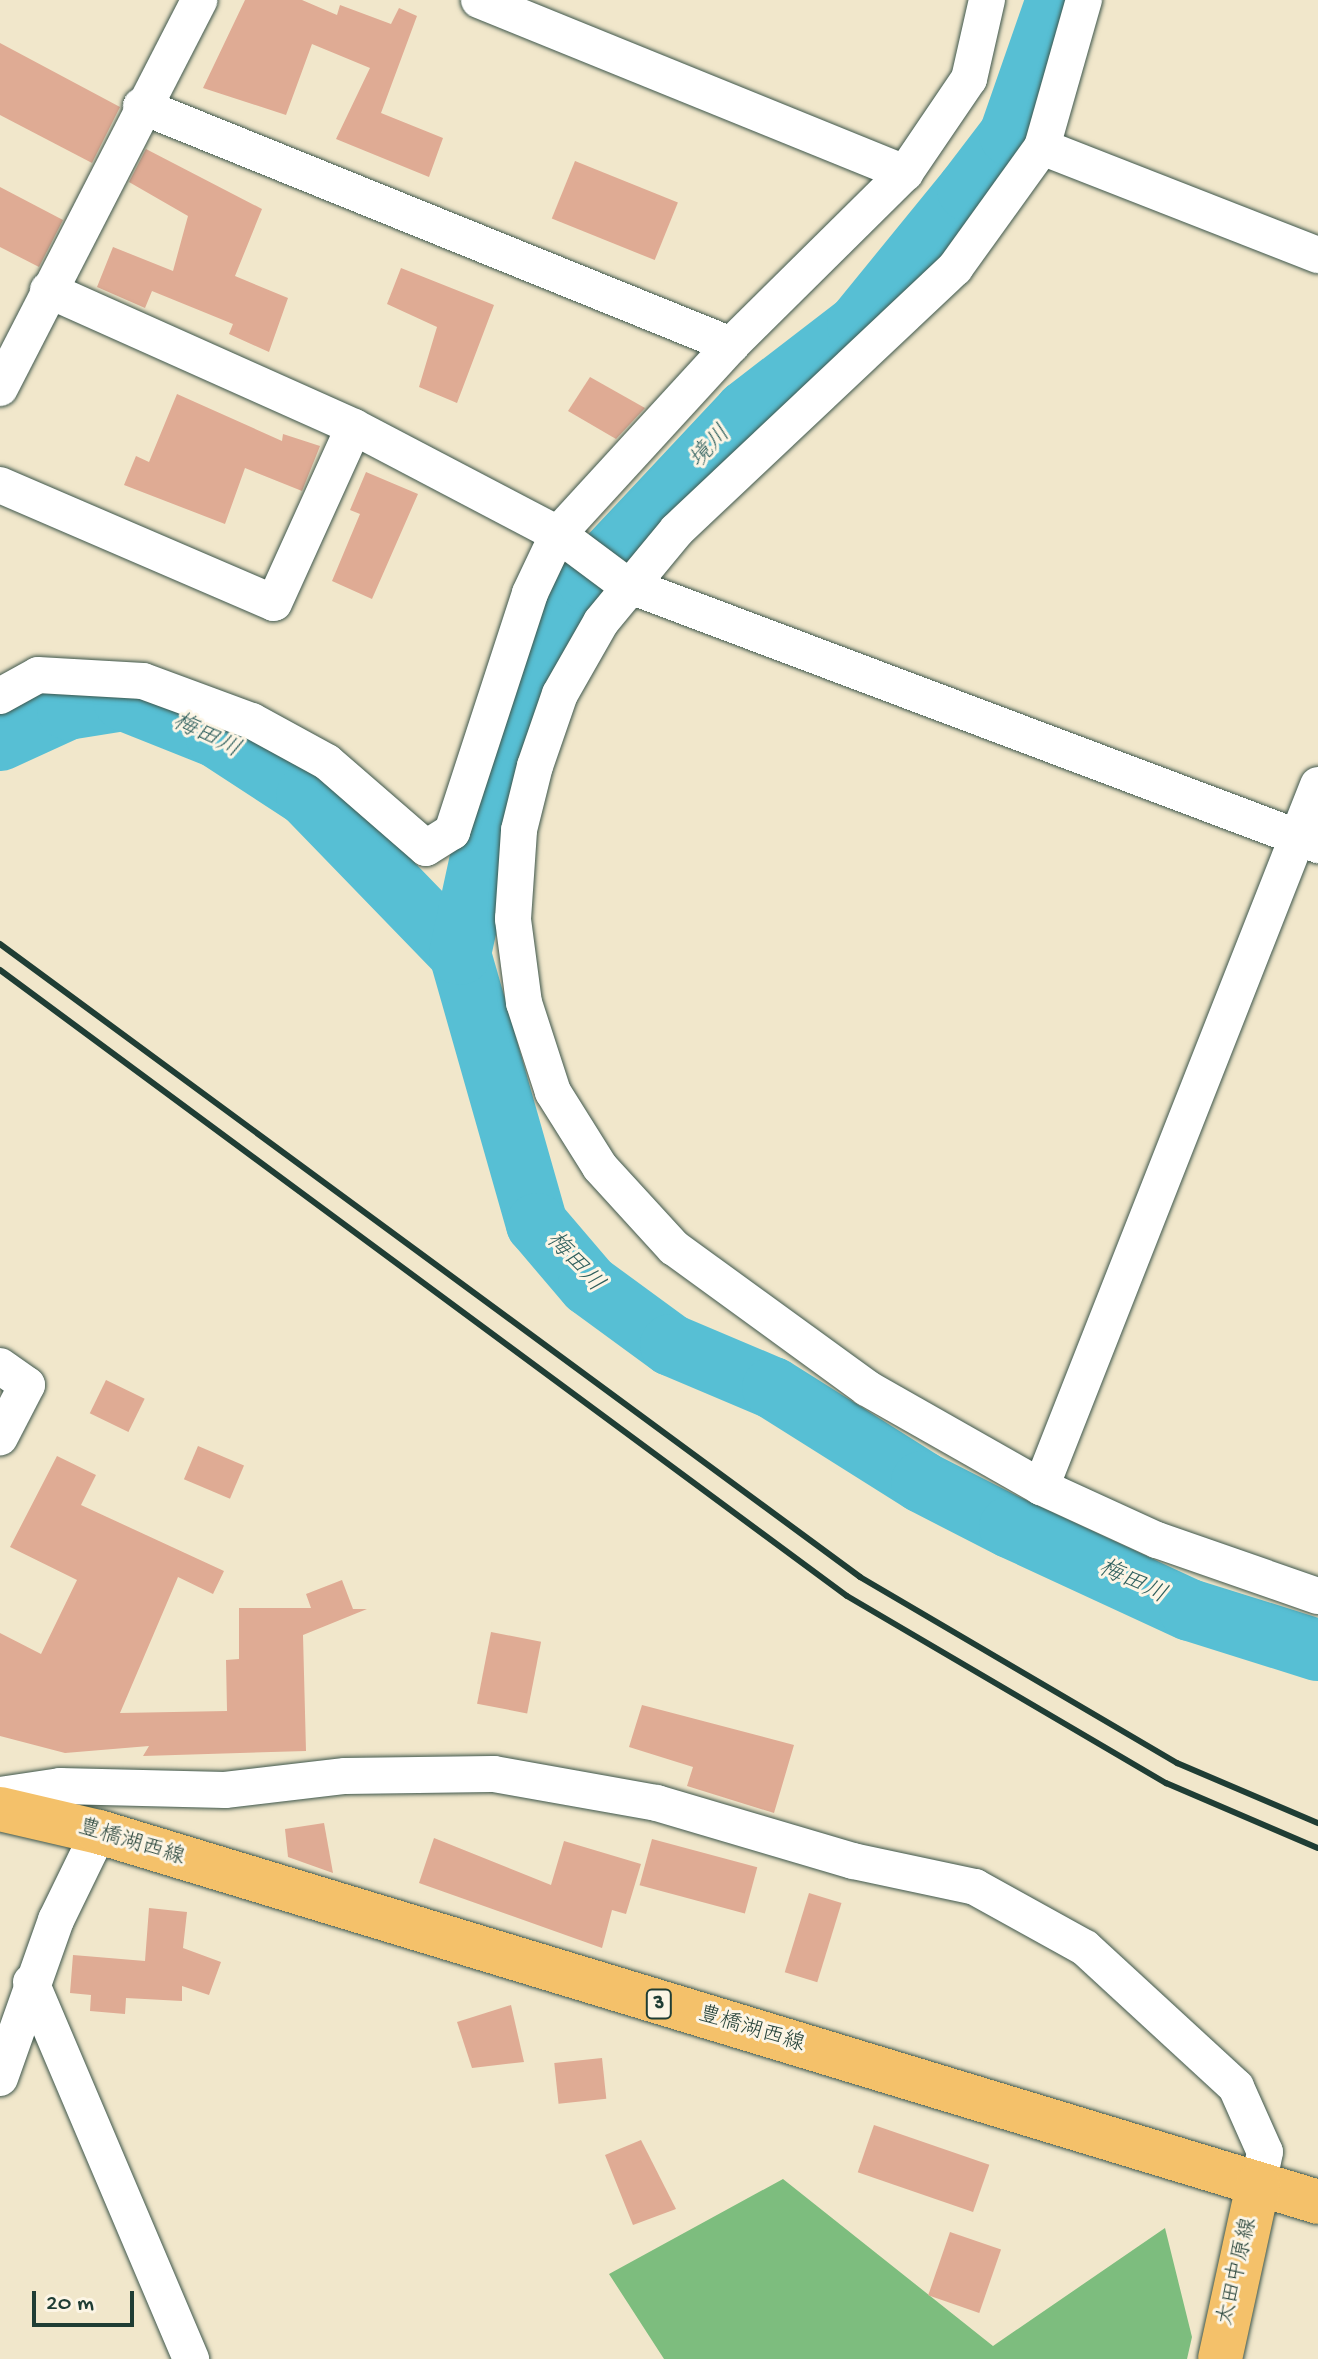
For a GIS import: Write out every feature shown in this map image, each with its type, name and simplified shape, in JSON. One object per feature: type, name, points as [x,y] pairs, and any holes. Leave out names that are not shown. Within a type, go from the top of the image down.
[{"type":"main road","name":"豊橋湖西線","points":[[0,1809],[99,1832],[1318,2202]]},
{"type":"main road","name":"太田中原線","points":[[1220,2359],[1258,2185]]},
{"type":"street","points":[[0,388],[141,106],[199,0]]},
{"type":"street","points":[[479,0],[905,173]]},
{"type":"street","points":[[0,696],[38,675],[157,686],[252,721],[327,762],[426,848],[452,832],[530,593],[558,534],[731,345],[905,173],[969,79],[987,0]]},
{"type":"street","points":[[1084,0],[1042,147],[914,313],[792,418],[625,584],[560,694],[519,830],[513,919],[520,975],[553,1092],[600,1167],[674,1248],[867,1388],[1041,1487],[1157,1540],[1318,1596]]},
{"type":"street","points":[[141,106],[731,345]]},
{"type":"street","points":[[1042,147],[1318,255]]},
{"type":"street","points":[[48,290],[354,427],[558,534],[625,584],[1308,842]]},
{"type":"street","points":[[0,485],[274,603],[354,427]]},
{"type":"street","points":[[1041,1487],[1308,842],[1318,785]]},
{"type":"street","points":[[0,1366],[27,1385],[0,1437]]},
{"type":"street","points":[[0,1795],[60,1786],[225,1790],[345,1776],[494,1774],[657,1803],[853,1861],[975,1887],[1085,1948],[1236,2087],[1265,2152],[1258,2185]]},
{"type":"street","points":[[0,2078],[31,1982],[99,1832]]},
{"type":"street","points":[[31,1982],[191,2359]]},
{"type":"green space","points":[[783,2179],[993,2346],[1165,2228],[1192,2337],[1187,2359],[664,2359],[609,2274]]},
{"type":"building","points":[[245,0],[302,0],[337,15],[340,5],[391,24],[399,8],[417,16],[381,113],[443,138],[429,177],[336,139],[370,68],[312,44],[286,115],[203,88]]},
{"type":"building","points":[[0,43],[120,107],[92,163],[0,115]]},
{"type":"building","points":[[146,149],[262,209],[235,276],[288,298],[269,352],[229,334],[233,324],[152,291],[145,308],[97,287],[113,247],[173,271],[188,216],[129,182]]},
{"type":"building","points":[[575,161],[678,203],[655,260],[552,218]]},
{"type":"building","points":[[0,187],[63,220],[39,267],[0,247]]},
{"type":"building","points":[[401,268],[494,305],[457,403],[419,387],[437,327],[387,304]]},
{"type":"building","points":[[590,377],[645,408],[616,439],[568,411]]},
{"type":"building","points":[[177,394],[282,441],[283,434],[320,446],[302,491],[245,468],[225,524],[124,485],[136,456],[149,462]]},
{"type":"building","points":[[366,472],[418,494],[372,599],[332,581],[360,514],[350,510]]},
{"type":"building","points":[[106,1380],[145,1399],[128,1432],[90,1413]]},
{"type":"building","points":[[198,1446],[244,1466],[230,1499],[184,1479]]},
{"type":"building","points":[[57,1456],[96,1475],[81,1505],[224,1571],[213,1594],[178,1577],[120,1713],[227,1711],[226,1660],[239,1659],[239,1608],[311,1608],[306,1594],[342,1580],[353,1609],[367,1609],[303,1635],[306,1751],[143,1756],[149,1746],[65,1753],[0,1736],[0,1633],[41,1654],[77,1580],[10,1547]]},
{"type":"building","points":[[491,1632],[541,1642],[527,1713],[477,1704]]},
{"type":"building","points":[[642,1705],[794,1745],[774,1813],[687,1786],[693,1767],[629,1747]]},
{"type":"building","points":[[324,1823],[333,1873],[288,1857],[285,1829]]},
{"type":"building","points":[[434,1838],[551,1885],[564,1841],[641,1864],[626,1914],[612,1910],[602,1948],[419,1883]]},
{"type":"building","points":[[652,1839],[757,1867],[745,1914],[640,1885]]},
{"type":"building","points":[[809,1893],[842,1903],[817,1982],[785,1972]]},
{"type":"building","points":[[149,1908],[187,1912],[183,1948],[221,1962],[209,1995],[182,1986],[182,2001],[126,1998],[125,2014],[90,2011],[91,1995],[70,1993],[73,1955],[145,1961]]},
{"type":"building","points":[[511,2005],[524,2062],[472,2068],[457,2022]]},
{"type":"building","points":[[602,2058],[606,2099],[559,2104],[554,2063]]},
{"type":"building","points":[[874,2125],[989,2165],[973,2212],[858,2172]]},
{"type":"building","points":[[641,2140],[676,2209],[633,2225],[605,2155]]},
{"type":"building","points":[[950,2232],[1001,2250],[979,2313],[928,2295]]},
{"type":"waterway","name":"境川","points":[[460,954],[509,729],[588,580],[746,411],[858,325],[968,190],[1010,135],[1057,0]]},
{"type":"waterway","name":"梅田川","points":[[0,740],[68,709],[124,700],[217,737],[307,796],[460,954],[537,1224],[589,1285],[671,1345],[773,1388],[922,1482],[1010,1527],[1190,1610],[1318,1650]]},
{"type":"railway","points":[[0,944],[860,1577],[1177,1763],[1318,1823]]},
{"type":"railway","points":[[0,970],[847,1596],[1166,1783],[1318,1848]]}]
